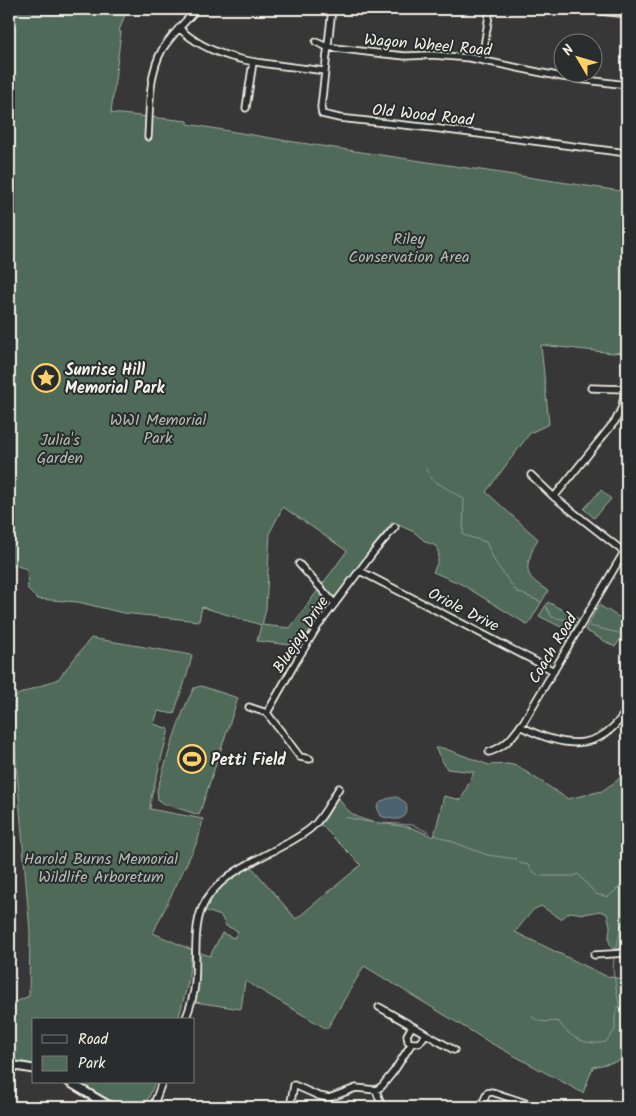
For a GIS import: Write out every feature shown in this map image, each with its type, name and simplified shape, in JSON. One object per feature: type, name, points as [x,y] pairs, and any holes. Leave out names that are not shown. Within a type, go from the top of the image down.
[{"type":"street","points":[[148,137],[154,72],[162,51],[179,28],[197,9]]},
{"type":"street","name":"Old Wood Road","points":[[332,9],[324,71],[322,114],[627,154]]},
{"type":"street","points":[[482,60],[490,9]]},
{"type":"street","points":[[582,9],[627,14]]},
{"type":"street","points":[[179,28],[200,44],[217,53],[253,62],[324,71]]},
{"type":"street","name":"Wagon Wheel Road","points":[[316,42],[327,47],[395,55],[432,55],[482,60],[562,77],[627,86]]},
{"type":"street","points":[[246,108],[253,62]]},
{"type":"street","points":[[554,497],[616,420],[622,407],[626,389],[591,388]]},
{"type":"street","points":[[531,475],[554,497],[626,549]]},
{"type":"street","name":"Bluejay Drive","points":[[267,714],[318,626],[372,554],[395,527]]},
{"type":"street","name":"Coach Road","points":[[489,752],[499,749],[509,741],[520,726],[626,549]]},
{"type":"street","points":[[299,564],[335,604]]},
{"type":"street","name":"Oriole Drive","points":[[360,571],[554,671]]},
{"type":"street","points":[[249,707],[267,714],[300,757],[310,759]]},
{"type":"street","points":[[520,726],[539,736],[570,744],[587,742],[599,737],[612,728],[627,709]]},
{"type":"street","points":[[186,1018],[195,984],[198,924],[201,908],[205,901],[225,879],[238,869],[298,838],[312,828],[339,788]]},
{"type":"street","points":[[594,955],[627,953]]},
{"type":"street","points":[[380,1007],[454,1050]]},
{"type":"street","points":[[412,1026],[407,1035],[408,1041],[419,1043],[426,1034]]},
{"type":"street","points":[[290,1107],[294,1084],[319,1096],[329,1098],[356,1088],[376,1090],[382,1086],[394,1071],[412,1043]]},
{"type":"street","points":[[9,1065],[32,1069]]},
{"type":"street","points":[[72,1084],[111,1107]]},
{"type":"street","points":[[153,1107],[161,1084]]},
{"type":"street","points":[[376,1090],[382,1107]]},
{"type":"street","points":[[481,1107],[488,1093],[492,1092],[538,1107]]},
{"type":"green space","points":[[9,9],[127,9],[119,31],[121,32],[111,113],[188,121],[188,124],[288,141],[627,192],[627,352],[613,353],[541,345],[549,424],[530,433],[486,492],[538,539],[528,564],[528,569],[531,577],[548,591],[528,625],[461,584],[433,572],[438,559],[436,546],[426,542],[414,532],[392,522],[298,646],[257,641],[261,625],[202,607],[199,621],[123,613],[78,602],[37,599],[28,590],[27,569],[9,565]],"holes":[[[283,507],[347,551],[290,628],[262,625],[266,609],[270,532]]]},
{"type":"green space","points":[[601,490],[611,499],[594,518],[584,509]]},
{"type":"green space","points":[[548,602],[579,619],[571,632],[539,616]]},
{"type":"green space","points":[[599,605],[627,622],[627,641],[620,640],[615,647],[585,630]]},
{"type":"green space","name":"Harold Burns Memorial Wildlife Arboretum","points":[[91,638],[192,655],[174,714],[158,711],[154,724],[169,729],[151,798],[150,809],[203,819],[198,840],[153,933],[192,950],[188,983],[179,1018],[32,1018],[32,1065],[9,1061],[9,1005],[29,996],[30,932],[13,724],[14,702],[17,695],[58,679]]},
{"type":"green space","name":"Petti Field","points":[[201,686],[238,698],[199,815],[162,803],[158,800],[157,790],[183,713],[194,688]]},
{"type":"green space","points":[[435,748],[443,748],[489,765],[508,764],[517,766],[568,799],[602,791],[619,779],[627,761],[627,948],[613,949],[609,941],[610,926],[607,914],[601,911],[584,914],[570,912],[561,919],[541,906],[533,910],[515,932],[606,976],[627,980],[627,1059],[593,1067],[583,1093],[489,1042],[364,966],[327,1029],[245,981],[241,1009],[195,1002],[198,952],[210,956],[222,933],[234,938],[238,931],[226,926],[221,916],[203,910],[216,890],[250,865],[296,919],[361,865],[320,824],[338,796],[344,806],[359,818],[408,827],[434,837],[444,796],[461,800],[474,772],[447,769]]},
{"type":"green space","points":[[82,1084],[154,1084],[145,1107],[123,1107]]},
{"type":"water","points":[[397,797],[406,803],[407,809],[404,817],[391,819],[381,816],[377,807],[379,804],[386,799]]},
{"type":"waterway","points":[[426,469],[431,479],[464,499],[463,535],[486,542],[495,562],[516,591],[541,602]]},
{"type":"waterway","points":[[546,607],[552,617],[577,622]]},
{"type":"waterway","points":[[590,626],[627,635]]},
{"type":"waterway","points":[[344,817],[368,822],[413,825],[430,833]]},
{"type":"waterway","points":[[435,835],[487,855],[516,859],[520,863],[528,865],[532,871],[540,876],[574,876],[578,874],[596,894],[608,897],[627,880]]},
{"type":"waterway","points":[[616,950],[621,928],[627,914]]},
{"type":"waterway","points":[[532,1017],[543,1022],[559,1022],[563,1028],[579,1040],[592,1043],[606,1042],[615,1030],[615,1015],[619,1005],[613,970],[614,958]]},
{"type":"place","name":"Sunrise Hill Memorial Park","points":[[46,378]]},
{"type":"place","name":"Petti Field","points":[[192,759]]},
{"type":"park label","name":"Riley Conservation Area","points":[[409,247]]},
{"type":"park label","name":"WWI Memorial Park","points":[[158,428]]},
{"type":"park label","name":"Julia's Garden","points":[[60,448]]}]
